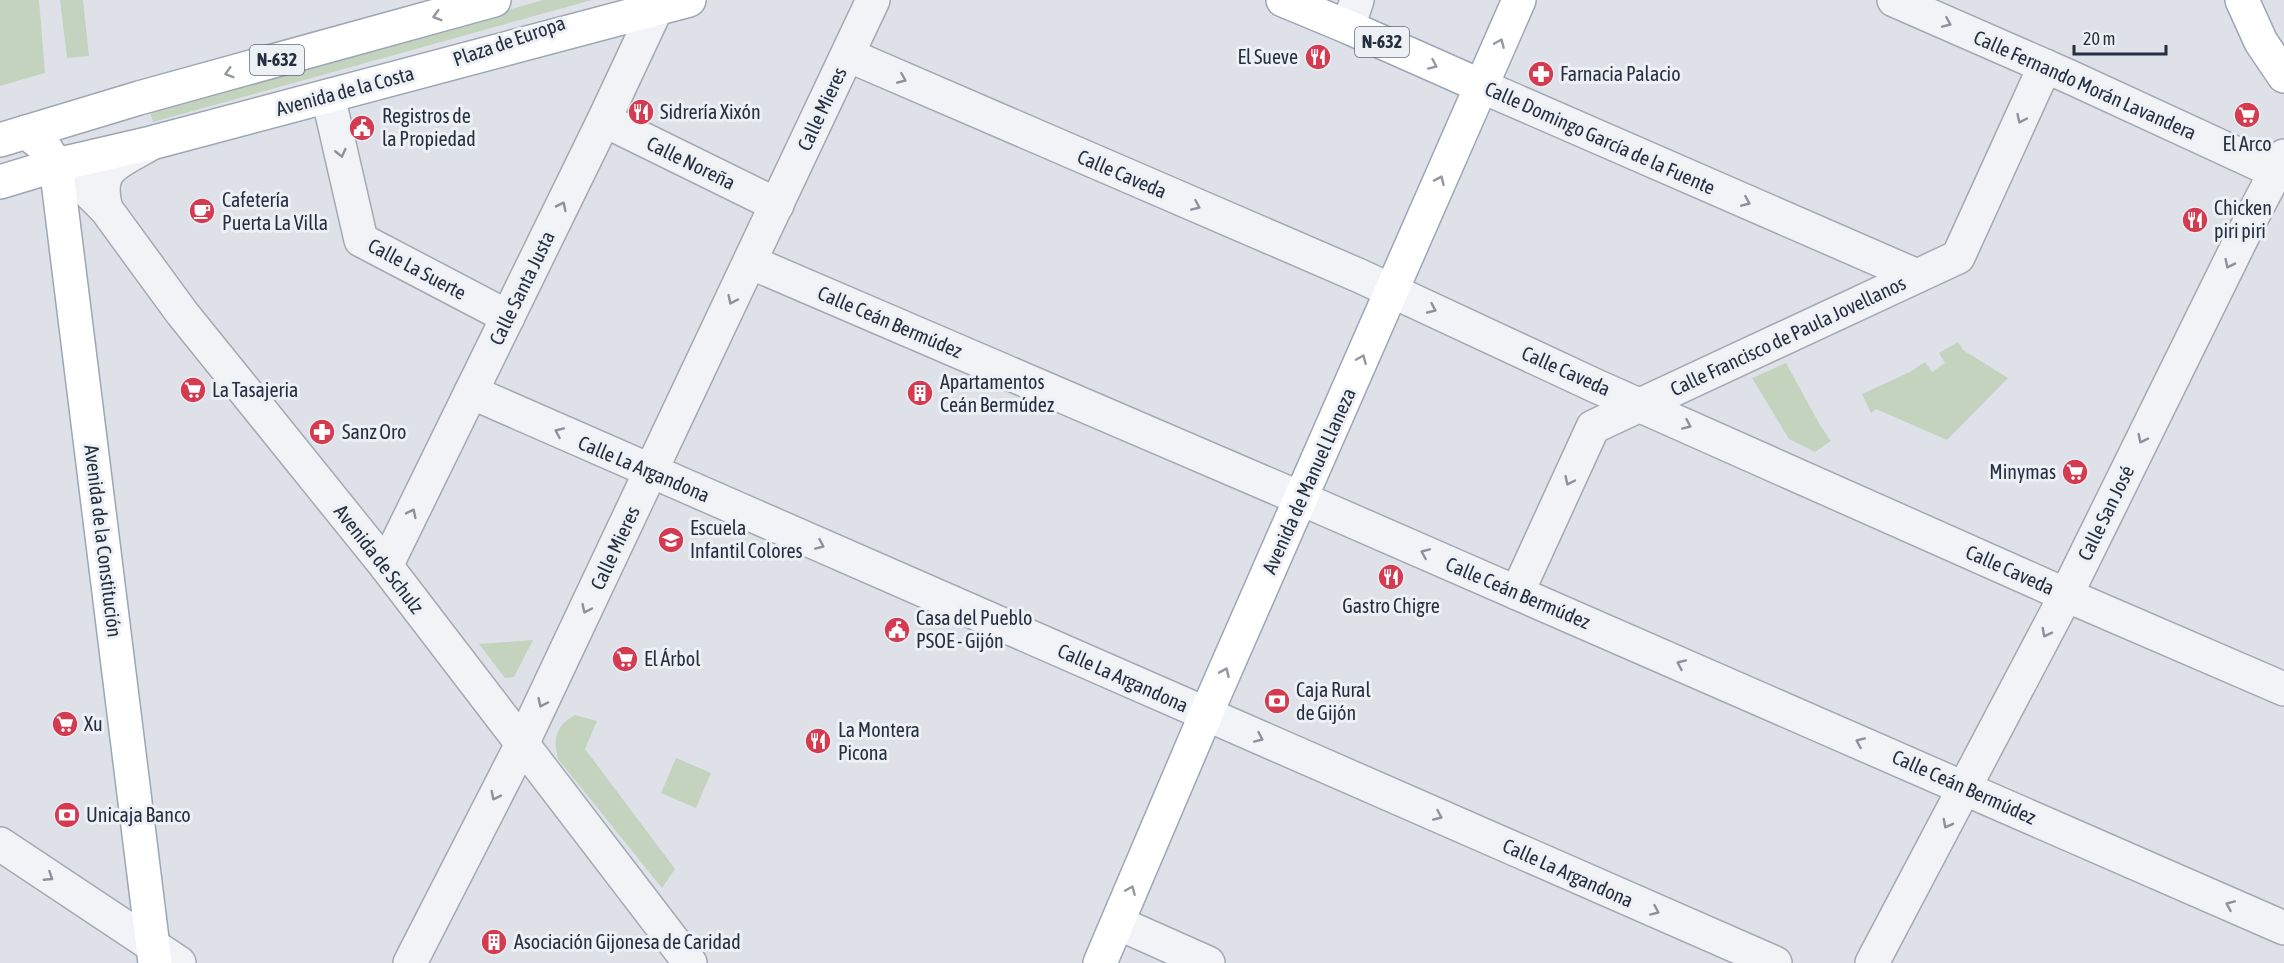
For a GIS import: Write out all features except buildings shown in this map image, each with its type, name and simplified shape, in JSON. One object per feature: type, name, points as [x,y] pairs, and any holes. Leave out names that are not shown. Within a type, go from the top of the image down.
[{"type":"main road","name":"N-632","points":[[13,136],[150,95],[494,0]]},
{"type":"main road","name":"Avenida de la Costa","points":[[0,182],[57,165],[151,143],[424,70],[643,4],[689,0]]},
{"type":"main road","name":"Calle Domingo García de la Fuente","points":[[1283,0],[1353,13],[1481,87]]},
{"type":"main road","name":"Avenida de Manuel Llaneza","points":[[1100,963],[1206,714],[1519,0]]},
{"type":"main road","points":[[2242,0],[2260,42],[2284,76]]},
{"type":"main road","points":[[13,136],[44,146],[57,165]]},
{"type":"main road","name":"Avenida de la Constitución","points":[[57,165],[162,957]]},
{"type":"street","name":"Calle Mieres","points":[[410,963],[522,744],[873,0]]},
{"type":"street","name":"Calle Fernando Morán Lavandera","points":[[1894,0],[2280,164]]},
{"type":"street","name":"Calle Santa Justa","points":[[386,566],[604,120],[643,4]]},
{"type":"street","name":"Calle Caveda","points":[[848,55],[1392,291],[1596,386],[1642,404],[2066,595],[2284,688]]},
{"type":"street","name":"Calle Francisco de Paula Jovellanos","points":[[1517,593],[1593,427],[1958,257],[2045,66]]},
{"type":"street","name":"Calle Domingo García de la Fuente","points":[[1481,87],[1917,276]]},
{"type":"street","name":"Calle La Suerte","points":[[328,96],[361,240],[508,317]]},
{"type":"street","name":"Calle Noreña","points":[[604,120],[777,205]]},
{"type":"street","points":[[106,210],[102,189],[106,172],[151,143]]},
{"type":"street","name":"Calle San José","points":[[1872,963],[2066,595],[2280,164]]},
{"type":"street","name":"Avenida de Schulz","points":[[57,165],[106,210],[182,313],[386,566],[690,963]]},
{"type":"street","name":"Calle Ceán Bermúdez","points":[[750,262],[1302,499],[2284,928]]},
{"type":"street","name":"Calle La Argandona","points":[[471,392],[1775,963]]},
{"type":"street","points":[[0,844],[162,957]]},
{"type":"street","points":[[1118,923],[1208,963]]},
{"type":"green space","points":[[0,0],[39,0],[45,73],[0,86]]},
{"type":"green space","points":[[60,0],[83,0],[89,56],[67,58]]},
{"type":"green space","points":[[543,0],[592,0],[153,122],[150,111]]},
{"type":"green space","points":[[1958,342],[1963,350],[2008,378],[1947,440],[1876,409],[1871,413],[1862,394],[1910,372],[1925,362],[1932,372],[1945,363],[1939,353]]},
{"type":"green space","points":[[1786,363],[1831,441],[1815,452],[1789,439],[1752,378]]},
{"type":"green space","points":[[533,640],[514,677],[505,678],[479,644]]},
{"type":"green space","points":[[575,715],[597,721],[585,749],[675,869],[662,888],[558,759],[557,733],[568,719]]},
{"type":"green space","points":[[676,758],[711,773],[696,808],[661,793]]},
{"type":"place","name":"El Sueve","points":[[1318,57]]},
{"type":"place","name":"Farnacia Palacio","points":[[1541,74]]},
{"type":"place","name":"Sidrería Xixón","points":[[641,112]]},
{"type":"place","name":"El Arco","points":[[2247,115]]},
{"type":"place","name":"Registros de la Propiedad","points":[[362,128]]},
{"type":"place","name":"Cafetería Puerta La Villa","points":[[202,211]]},
{"type":"place","name":"Chicken piri piri","points":[[2195,220]]},
{"type":"place","name":"La Tasajeria","points":[[193,390]]},
{"type":"place","name":"Apartamentos Ceán Bermúdez","points":[[920,393]]},
{"type":"place","name":"Sanz Oro","points":[[322,432]]},
{"type":"place","name":"Minymas","points":[[2075,472]]},
{"type":"place","name":"Escuela Infantil Colores","points":[[671,540]]},
{"type":"place","name":"Gastro Chigre","points":[[1391,577]]},
{"type":"place","name":"Casa del Pueblo PSOE - Gijón","points":[[897,630]]},
{"type":"place","name":"El Árbol","points":[[625,659]]},
{"type":"place","name":"Caja Rural de Gijón","points":[[1277,701]]},
{"type":"place","name":"Xu","points":[[65,724]]},
{"type":"place","name":"La Montera Picona","points":[[818,741]]},
{"type":"place","name":"Unicaja Banco","points":[[67,815]]},
{"type":"place","name":"Asociación Gijonesa de Caridad","points":[[494,942]]}]
